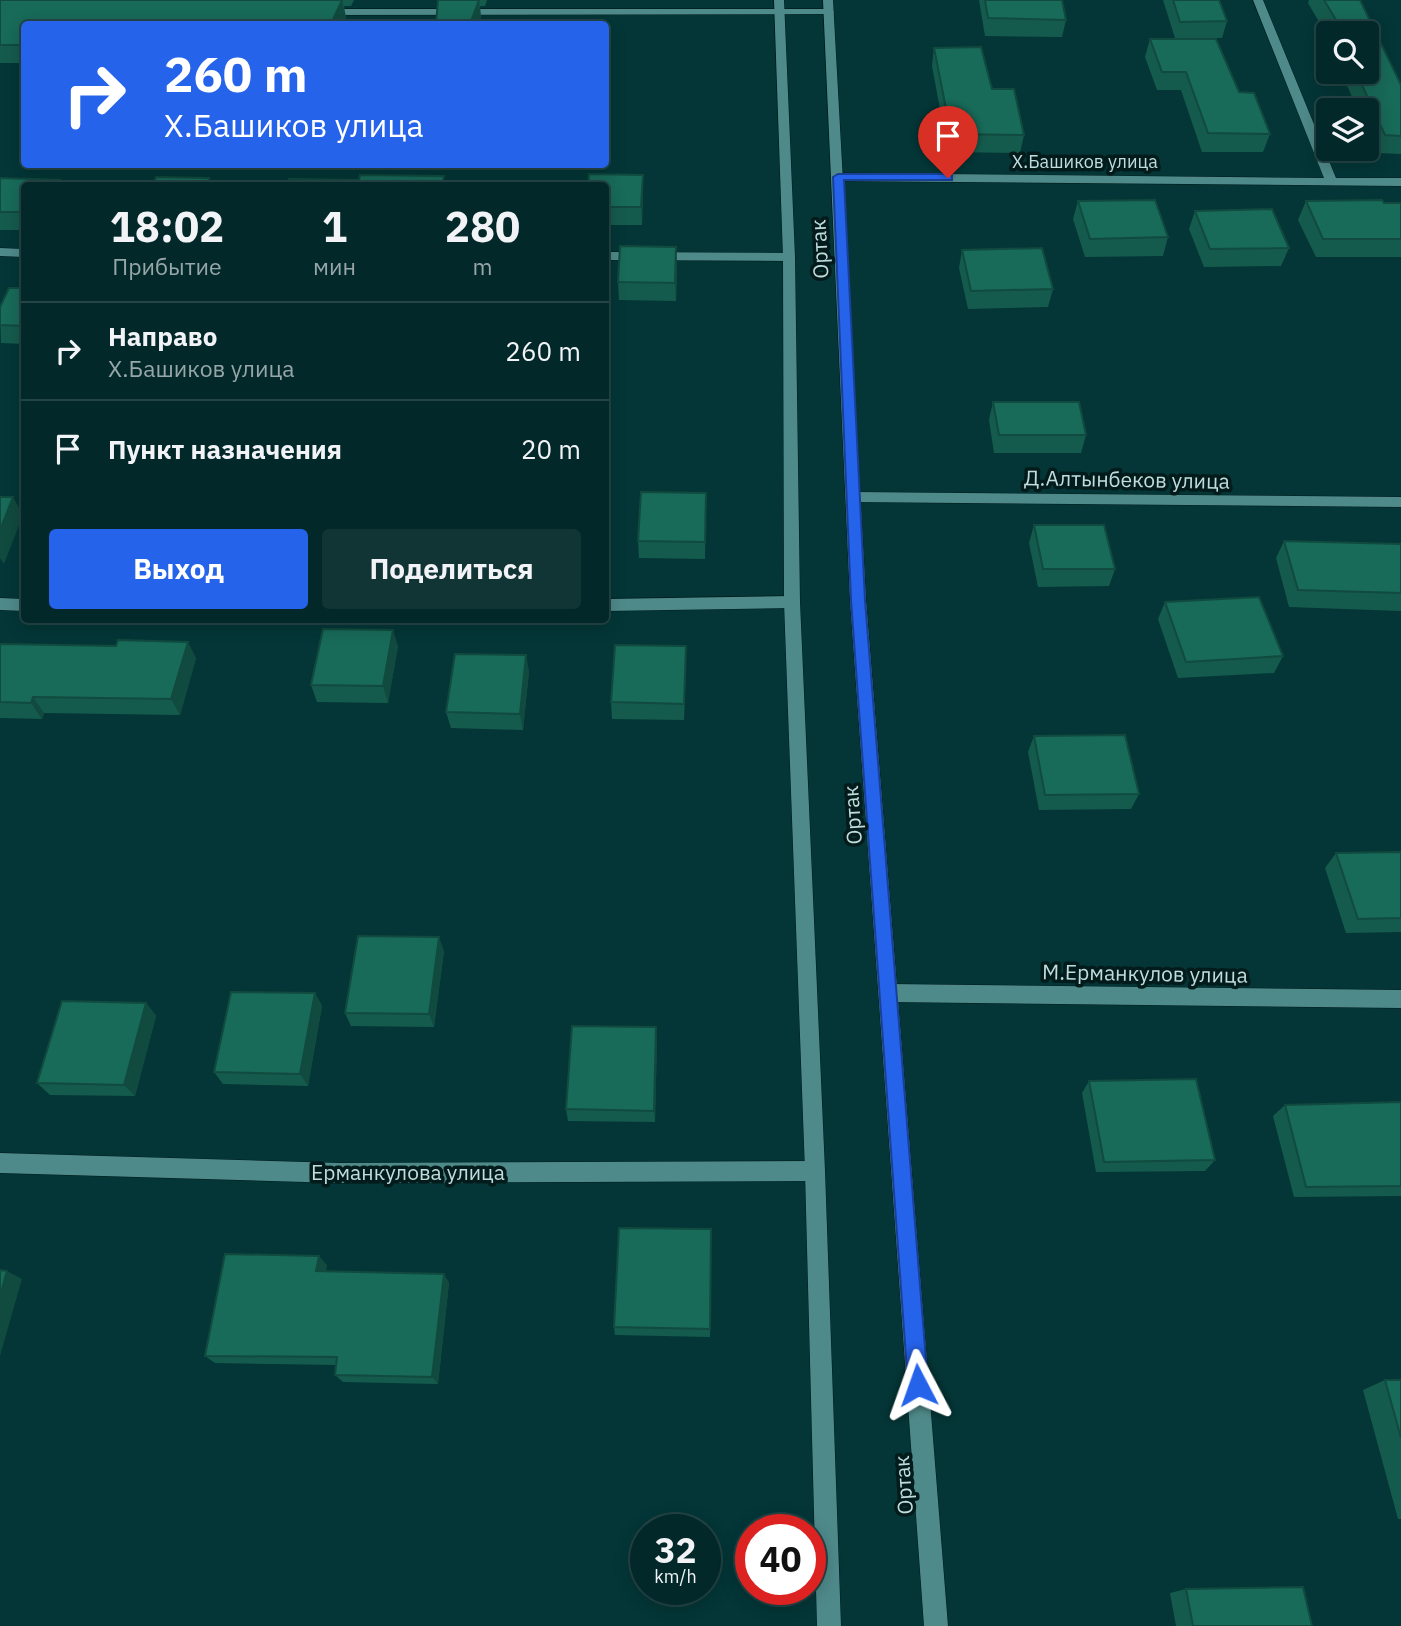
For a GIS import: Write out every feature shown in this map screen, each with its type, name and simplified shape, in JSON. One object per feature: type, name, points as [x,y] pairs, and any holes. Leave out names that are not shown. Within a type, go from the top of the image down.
[{"type":"street","points":[[1258,0],[1331,180]]},
{"type":"street","name":"Ортак","points":[[779,6],[789,257],[792,602],[815,1171],[829,1626]]},
{"type":"street","points":[[312,12],[828,6]]},
{"type":"street","name":"Ортак","points":[[828,6],[858,600],[936,1626]]},
{"type":"street","name":"Х.Башиков улица","points":[[838,177],[1331,180],[1401,183]]},
{"type":"street","points":[[0,253],[21,253]]},
{"type":"street","points":[[609,256],[789,257]]},
{"type":"street","name":"Д.Алтынбеков улица","points":[[853,497],[1401,502]]},
{"type":"street","points":[[609,605],[792,602]]},
{"type":"street","points":[[0,604],[21,605]]},
{"type":"street","name":"М.Ерманкулов улица","points":[[889,993],[1401,999]]},
{"type":"street","name":"Ерманкулова улица","points":[[0,1163],[339,1173],[815,1171]]},
{"type":"building","points":[[0,0],[342,0],[332,21],[21,21],[21,45],[0,45]]},
{"type":"building","points":[[438,0],[479,0],[471,21],[436,21]]},
{"type":"building","points":[[985,0],[1062,0],[1066,20],[988,18]]},
{"type":"building","points":[[1173,0],[1219,0],[1227,21],[1180,22]]},
{"type":"building","points":[[1324,0],[1360,0],[1370,21],[1337,21]]},
{"type":"building","points":[[1150,39],[1216,39],[1239,92],[1254,93],[1270,134],[1208,133],[1186,72],[1162,72]]},
{"type":"building","points":[[1379,39],[1401,85],[1401,136],[1385,135],[1379,122],[1379,98],[1368,98],[1362,84],[1379,84]]},
{"type":"building","points":[[981,47],[992,89],[1014,89],[1024,135],[951,134],[934,48]]},
{"type":"building","points":[[589,174],[643,175],[641,207],[609,207],[609,182],[588,182]]},
{"type":"building","points":[[360,175],[444,176],[443,182],[288,182],[289,179],[359,180]]},
{"type":"building","points":[[156,177],[209,178],[208,182],[154,182]]},
{"type":"building","points":[[0,178],[60,180],[21,182],[21,212],[0,212]]},
{"type":"building","points":[[1155,200],[1168,237],[1090,239],[1078,201]]},
{"type":"building","points":[[1382,200],[1384,203],[1401,203],[1401,239],[1323,239],[1306,201]]},
{"type":"building","points":[[1272,209],[1289,248],[1210,249],[1195,211]]},
{"type":"building","points":[[620,246],[676,247],[675,283],[618,282]]},
{"type":"building","points":[[1042,248],[1053,289],[971,291],[962,250]]},
{"type":"building","points":[[9,288],[21,288],[21,326],[0,325],[0,307]]},
{"type":"building","points":[[993,402],[1079,402],[1086,435],[999,435]]},
{"type":"building","points":[[641,492],[706,493],[705,542],[638,541]]},
{"type":"building","points":[[0,497],[13,497],[0,530]]},
{"type":"building","points":[[1034,525],[1104,525],[1115,569],[1043,569]]},
{"type":"building","points":[[1284,541],[1401,544],[1401,593],[1298,590]]},
{"type":"building","points":[[1259,597],[1283,656],[1186,662],[1165,602]]},
{"type":"building","points":[[323,629],[393,630],[383,686],[311,685]]},
{"type":"building","points":[[118,640],[188,642],[171,699],[33,697],[31,703],[0,702],[0,644],[116,646]]},
{"type":"building","points":[[615,645],[686,646],[684,704],[611,702]]},
{"type":"building","points":[[455,654],[526,655],[520,714],[446,712]]},
{"type":"building","points":[[1125,735],[1139,794],[1045,795],[1034,736]]},
{"type":"building","points":[[1401,852],[1401,918],[1358,919],[1336,853]]},
{"type":"building","points":[[358,936],[439,937],[429,1014],[345,1013]]},
{"type":"building","points":[[231,992],[315,993],[300,1074],[214,1072]]},
{"type":"building","points":[[62,1001],[146,1003],[124,1085],[37,1083]]},
{"type":"building","points":[[572,1026],[656,1027],[654,1111],[566,1109]]},
{"type":"building","points":[[1196,1079],[1215,1160],[1104,1162],[1089,1081]]},
{"type":"building","points":[[1401,1102],[1401,1186],[1306,1187],[1285,1105]]},
{"type":"building","points":[[619,1228],[711,1229],[710,1329],[614,1327]]},
{"type":"building","points":[[225,1254],[319,1256],[316,1271],[444,1274],[432,1377],[335,1375],[337,1357],[205,1356]]},
{"type":"building","points":[[0,1270],[7,1271],[0,1296]]},
{"type":"building","points":[[1385,1380],[1401,1380],[1401,1438]]},
{"type":"building","points":[[1303,1587],[1312,1626],[1193,1626],[1186,1589]]},
{"type":"route","points":[[918,1385],[858,600],[838,177],[948,178]]}]
